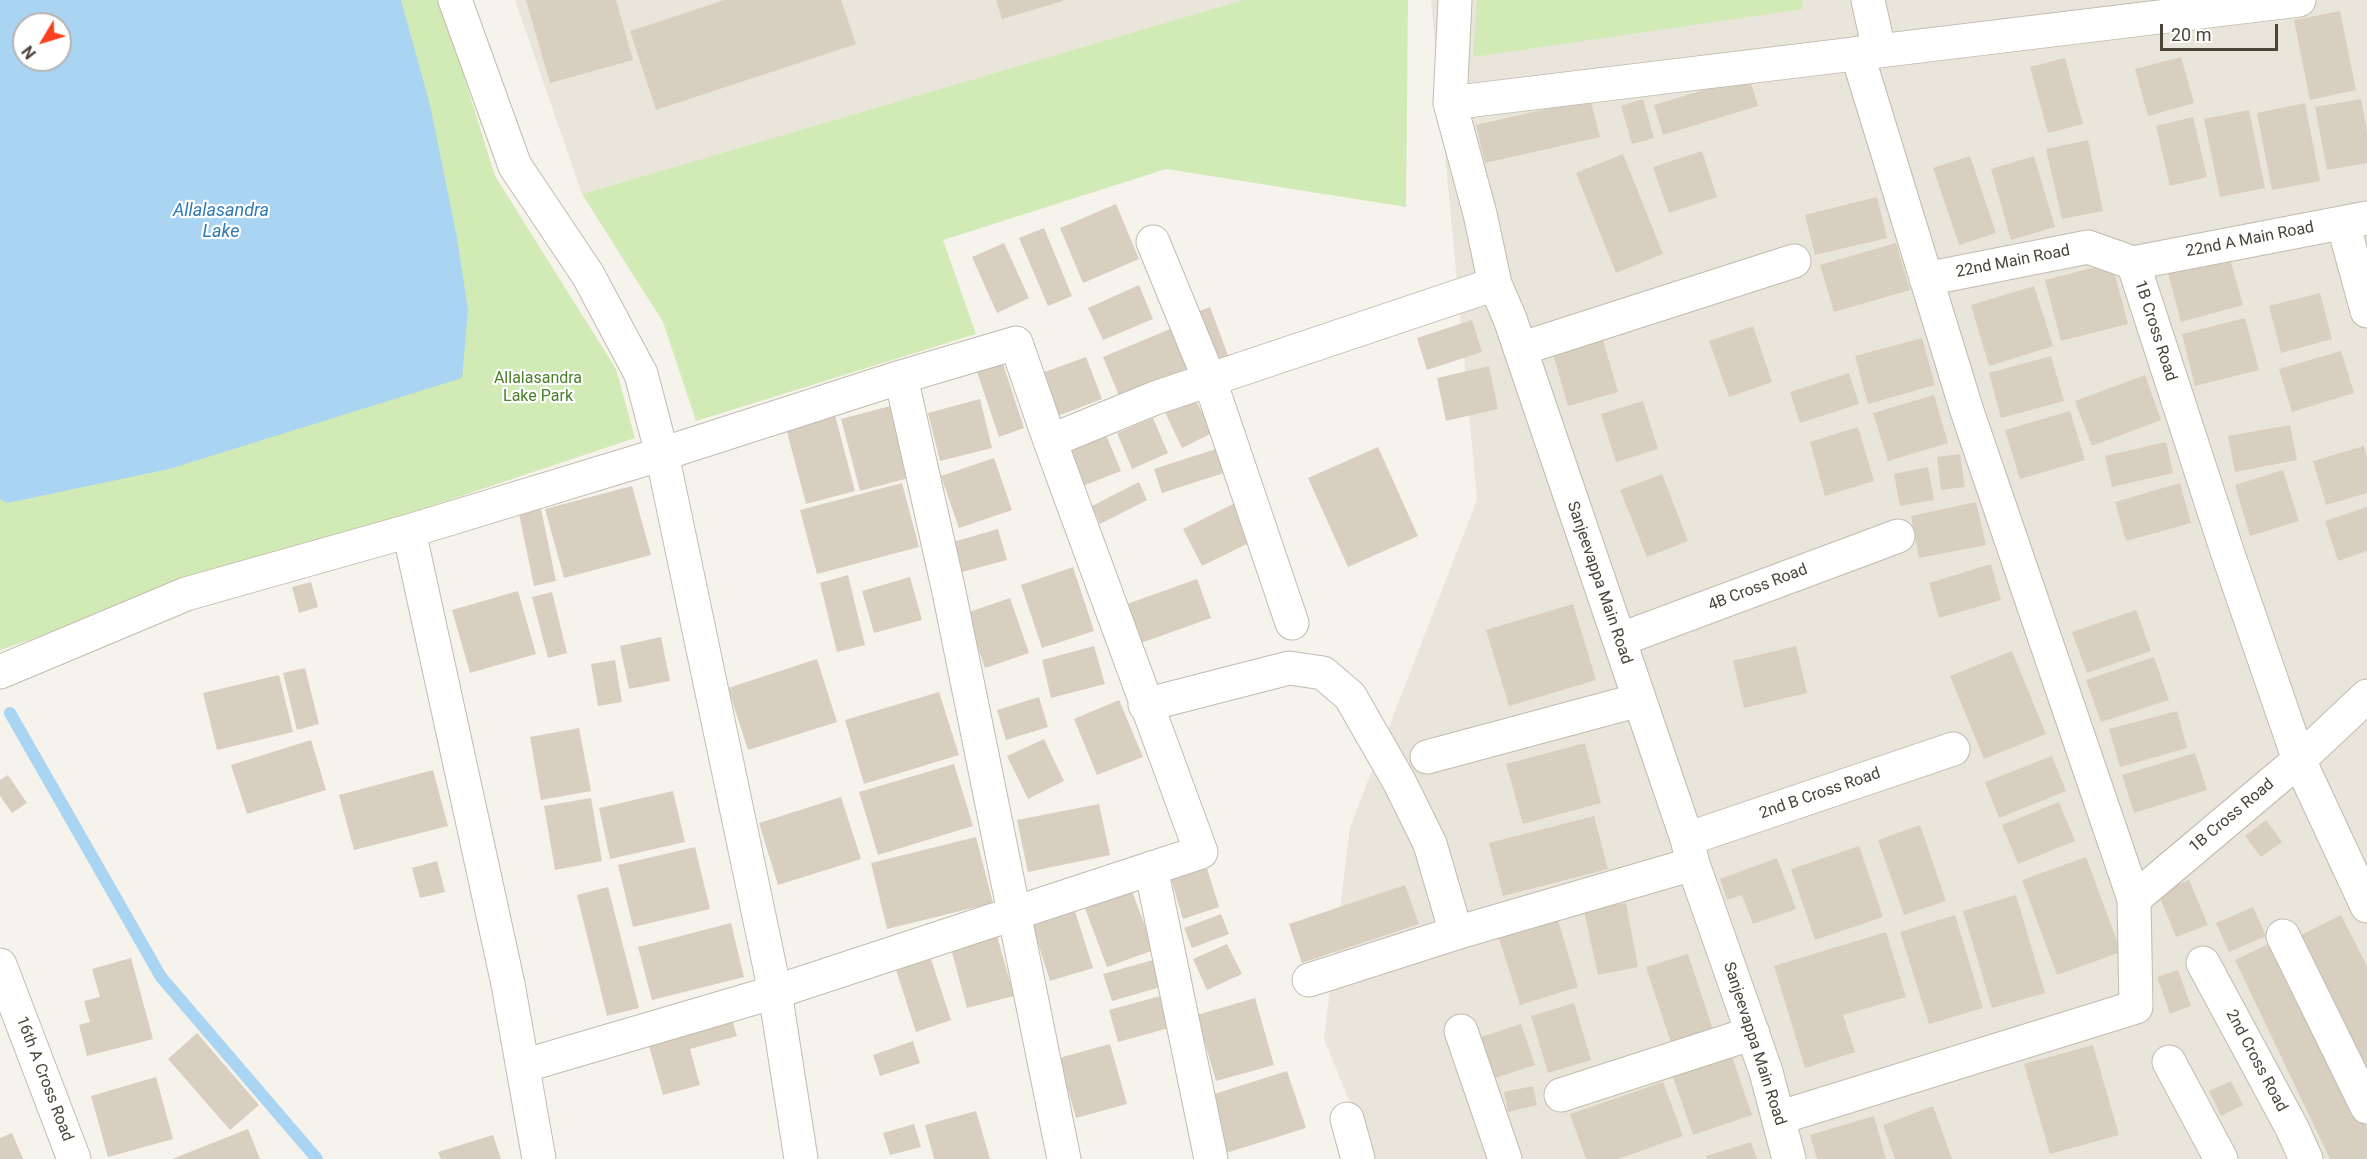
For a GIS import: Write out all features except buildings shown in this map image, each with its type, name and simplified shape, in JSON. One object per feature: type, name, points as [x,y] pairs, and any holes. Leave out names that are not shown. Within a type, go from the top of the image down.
[{"type":"street","points":[[455,0],[515,166],[588,275],[641,374],[662,454],[775,992],[801,1159]]},
{"type":"street","name":"Sanjeevappa Main Road","points":[[1455,0],[1450,104],[1480,214],[1495,284],[1520,349],[1753,1033],[1789,1159]]},
{"type":"street","points":[[1778,1118],[2136,1007],[2134,899],[1971,422],[1926,279],[1868,51],[1868,0]]},
{"type":"street","points":[[1450,104],[1868,51],[2136,9],[2299,0]]},
{"type":"street","points":[[2355,220],[2367,311]]},
{"type":"street","name":"22nd A Main Road","points":[[2133,263],[2355,220]]},
{"type":"street","points":[[1153,242],[1210,381],[1292,622]]},
{"type":"street","name":"22nd Main Road","points":[[1926,279],[2088,247],[2133,263]]},
{"type":"street","points":[[1520,349],[1794,261]]},
{"type":"street","name":"1B Cross Road","points":[[2133,263],[2228,554],[2299,760],[2134,899]]},
{"type":"street","points":[[1050,441],[1155,399],[1495,284]]},
{"type":"street","points":[[0,672],[186,594],[409,531],[1016,343],[1145,705],[1201,852],[775,992],[523,1066]]},
{"type":"street","points":[[901,377],[949,592],[1064,1159]]},
{"type":"street","points":[[409,531],[506,972],[539,1159]]},
{"type":"street","name":"4B Cross Road","points":[[1619,640],[1898,536]]},
{"type":"street","points":[[1145,705],[1289,668],[1323,673],[1350,696],[1400,783],[1430,844],[1456,933]]},
{"type":"street","points":[[2367,696],[2299,760],[2367,906]]},
{"type":"street","points":[[1427,757],[1639,700]]},
{"type":"street","name":"2nd B Cross Road","points":[[1309,980],[1456,933],[1690,852],[1953,749]]},
{"type":"street","points":[[1151,868],[1211,1159]]},
{"type":"street","points":[[2283,936],[2367,1107]]},
{"type":"street","name":"2nd Cross Road","points":[[2204,963],[2292,1128],[2306,1159]]},
{"type":"street","name":"16th A Cross Road","points":[[0,965],[74,1159]]},
{"type":"street","points":[[1461,1031],[1505,1159]]},
{"type":"street","points":[[1561,1095],[1753,1033]]},
{"type":"street","points":[[2169,1062],[2221,1159]]},
{"type":"street","points":[[1347,1119],[1358,1159]]},
{"type":"shaded area","points":[[515,0],[1243,0],[582,194]]},
{"type":"shaded area","points":[[1431,0],[2367,0],[2367,1159],[1373,1159],[1324,1039],[1350,827],[1477,500]]},
{"type":"green space","name":"Allalasandra Lake","points":[[0,0],[440,0],[495,176],[616,369],[635,438],[0,650]]},
{"type":"green space","points":[[1243,0],[1408,0],[1406,207],[1166,169],[943,240],[976,334],[696,421],[663,322],[582,194]]},
{"type":"green space","points":[[1477,0],[1802,0],[1803,9],[1473,57]]},
{"type":"water","name":"Allalasandra Lake","points":[[0,0],[401,0],[430,105],[457,238],[468,310],[462,378],[169,469],[7,503],[0,499]]},
{"type":"waterway","points":[[10,713],[161,977],[317,1159]]},
{"type":"park label","name":"Allalasandra Lake Park","points":[[538,388]]}]
